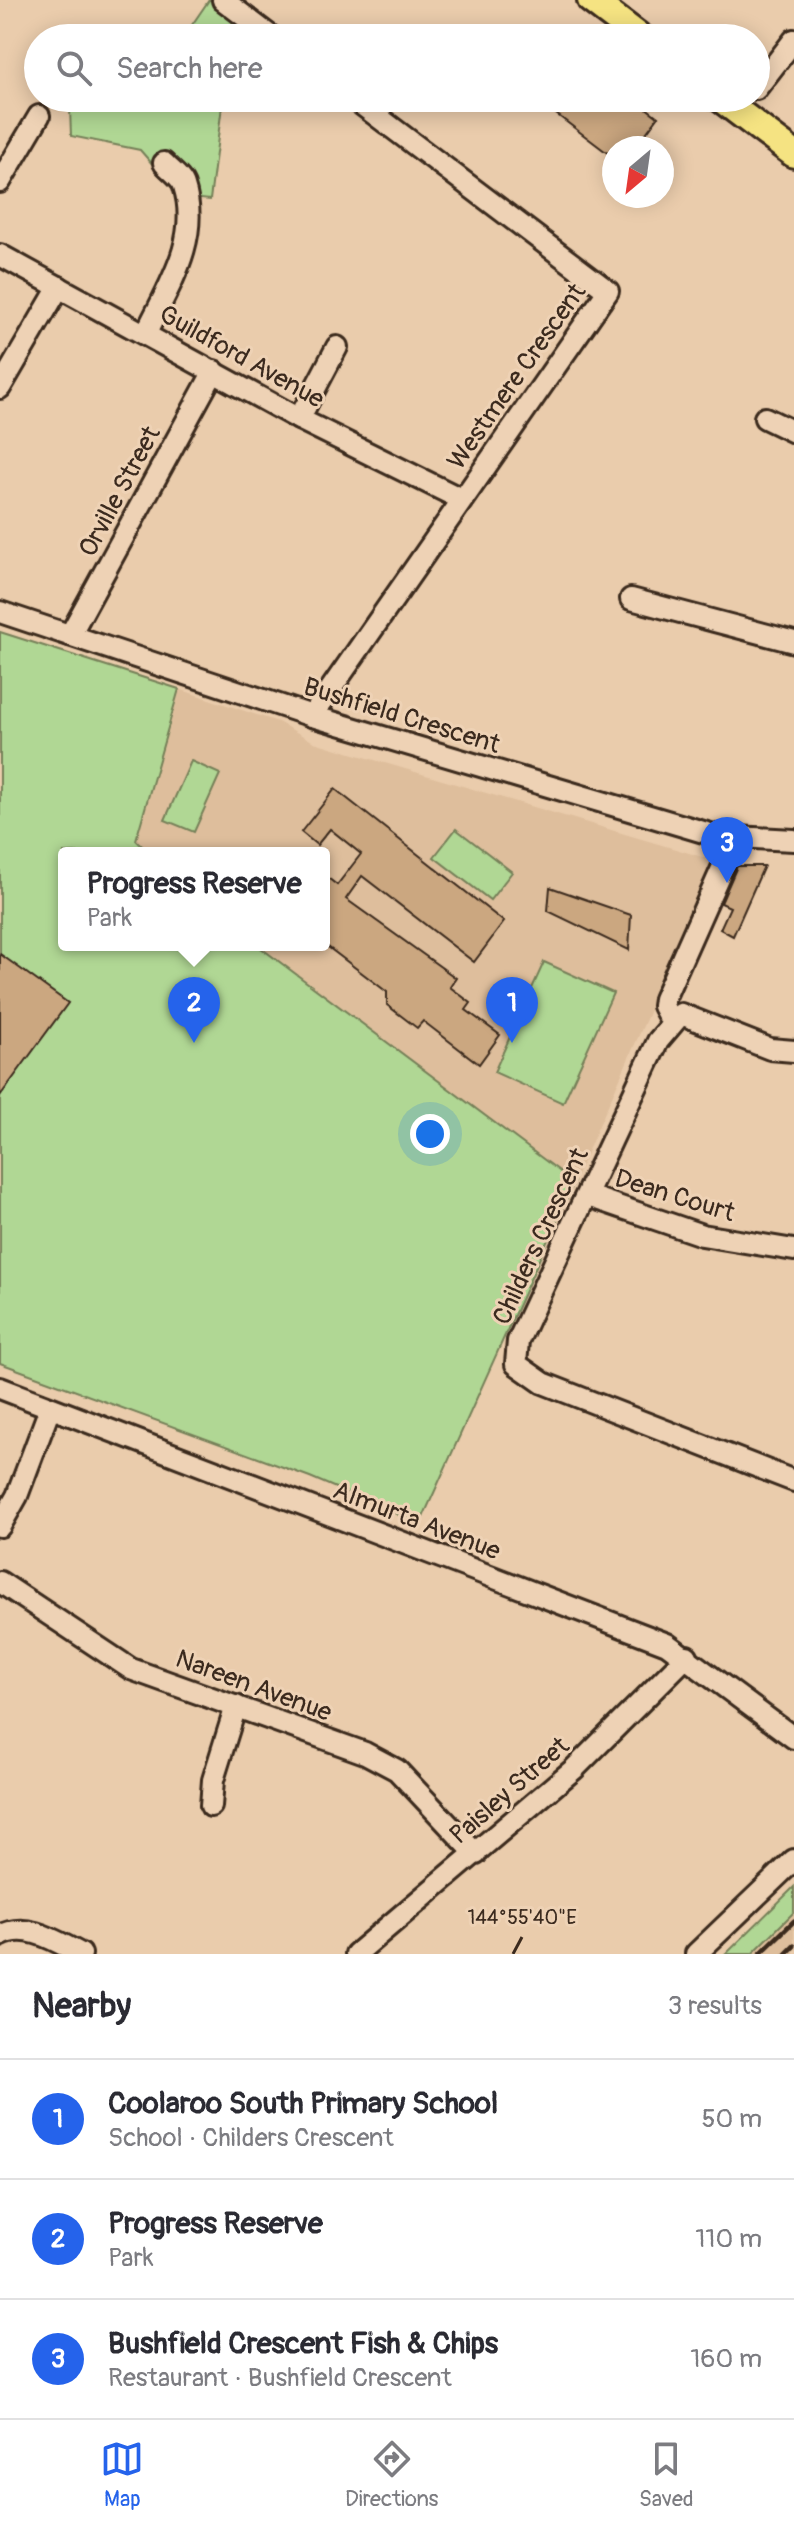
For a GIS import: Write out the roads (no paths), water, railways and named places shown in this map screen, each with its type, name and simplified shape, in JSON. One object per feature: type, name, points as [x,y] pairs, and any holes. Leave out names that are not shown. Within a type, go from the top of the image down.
[{"type":"main road","points":[[591,0],[623,24]]},
{"type":"main road","points":[[746,112],[794,154]]},
{"type":"street","points":[[223,0],[255,24]]},
{"type":"street","points":[[770,71],[794,40]]},
{"type":"street","name":"Westmere Crescent","points":[[312,716],[608,291],[371,112]]},
{"type":"street","points":[[0,182],[39,116]]},
{"type":"street","points":[[146,333],[182,260],[189,228],[184,184],[164,163]]},
{"type":"street","name":"Guildford Avenue","points":[[0,255],[299,419],[461,499]]},
{"type":"street","points":[[0,388],[59,287]]},
{"type":"street","points":[[299,419],[337,347]]},
{"type":"street","name":"Orville Street","points":[[70,635],[214,371]]},
{"type":"street","points":[[765,418],[794,432]]},
{"type":"street","points":[[631,599],[794,642]]},
{"type":"street","name":"Bushfield Crescent","points":[[0,612],[312,716],[717,836],[794,840]]},
{"type":"street","points":[[736,837],[663,1006],[672,1023],[681,1014],[770,1049],[794,1051]]},
{"type":"street","name":"Childers Crescent","points":[[672,1023],[658,1041],[518,1341],[516,1364],[543,1383],[794,1481]]},
{"type":"street","name":"Dean Court","points":[[588,1196],[702,1235],[794,1250]]},
{"type":"street","name":"Almurta Avenue","points":[[0,1388],[643,1634],[687,1656],[794,1738]]},
{"type":"street","points":[[0,1526],[17,1496],[50,1408]]},
{"type":"street","name":"Nareen Avenue","points":[[0,1582],[131,1669],[365,1753],[397,1770],[476,1854]]},
{"type":"street","name":"Paisley Street","points":[[356,1954],[476,1854],[607,1738],[687,1656]]},
{"type":"street","points":[[211,1806],[213,1780],[236,1706]]},
{"type":"street","points":[[696,1954],[794,1860]]},
{"type":"street","points":[[0,1936],[16,1930],[40,1934],[81,1954]]},
{"type":"railway","points":[[760,1954],[794,1921]]},
{"type":"railway","points":[[786,1954],[794,1946]]},
{"type":"place","name":"Bushfield Crescent Fish & Chips","points":[[727,883]]},
{"type":"place","name":"Progress Reserve","points":[[194,1043]]},
{"type":"place","name":"Coolaroo South Primary School","points":[[512,1043]]}]
